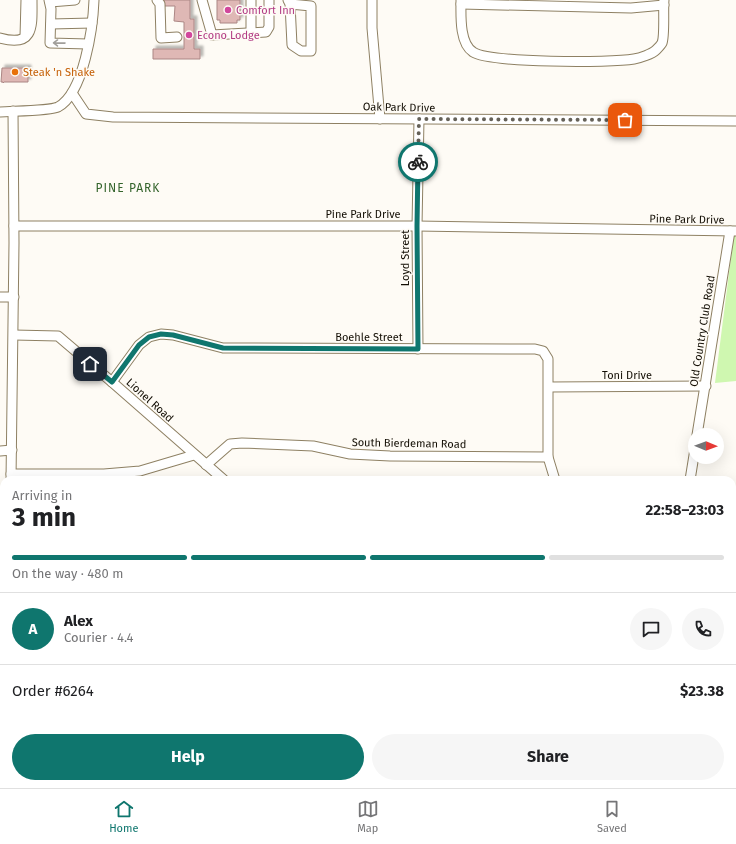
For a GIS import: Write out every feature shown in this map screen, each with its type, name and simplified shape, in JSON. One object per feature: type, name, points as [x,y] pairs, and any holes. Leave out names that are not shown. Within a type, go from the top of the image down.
[{"type":"street","points":[[25,37],[26,0]]},
{"type":"street","points":[[0,38],[7,40],[22,39],[30,32],[32,27],[32,0]]},
{"type":"street","points":[[75,0],[50,1],[50,43],[88,44]]},
{"type":"street","points":[[0,112],[58,107],[72,94],[82,72],[92,23],[94,0]]},
{"type":"street","points":[[157,0],[160,4],[161,38],[177,38]]},
{"type":"street","points":[[251,0],[251,33]]},
{"type":"street","points":[[205,2],[212,34],[251,33],[266,32],[269,27],[270,0]]},
{"type":"street","points":[[372,0],[372,28],[380,119]]},
{"type":"street","points":[[289,2],[310,6],[311,51],[301,51],[292,45],[289,2]]},
{"type":"street","points":[[461,2],[632,8],[664,3],[663,42],[656,51],[634,59],[589,62],[484,56],[472,52],[466,43],[461,26],[461,2]]},
{"type":"street","points":[[51,24],[92,23]]},
{"type":"street","name":"Oak Park Drive","points":[[72,94],[86,114],[113,117],[736,121]]},
{"type":"street","points":[[11,476],[14,335],[13,111]]},
{"type":"street","name":"Loyd Street","points":[[418,349],[417,226],[419,119]]},
{"type":"street","name":"Pine Park Drive","points":[[14,226],[417,226],[733,231]]},
{"type":"street","name":"Old Country Club Road","points":[[698,428],[733,231]]},
{"type":"street","points":[[0,297],[14,297]]},
{"type":"street","name":"Boehle Street","points":[[112,382],[139,345],[149,337],[161,334],[173,335],[223,348],[535,349],[543,352],[548,359],[548,456],[554,476]]},
{"type":"street","name":"Lionel Road","points":[[14,335],[58,336],[219,476]]},
{"type":"street","name":"Toni Drive","points":[[549,387],[706,386]]},
{"type":"street","name":"South Bierdeman Road","points":[[206,465],[230,444],[242,443],[312,446],[350,454],[390,456],[548,456]]},
{"type":"street","points":[[0,450],[12,450]]},
{"type":"street","points":[[42,476],[140,471],[194,455]]},
{"type":"street","points":[[691,476],[693,464]]},
{"type":"green space","points":[[734,234],[736,234],[736,381],[715,383]]},
{"type":"building","name":"Econo Lodge","points":[[164,0],[190,0],[190,19],[194,19],[194,49],[200,49],[200,59],[153,59],[153,49],[184,49],[184,22],[174,21],[175,6],[164,6]]},
{"type":"building","name":"Comfort Inn","points":[[217,0],[240,0],[240,20],[237,20],[237,23],[220,23],[220,20],[217,20]]},
{"type":"building","name":"Steak 'n Shake","points":[[2,68],[28,68],[28,82],[1,82]]},
{"type":"way so far","points":[[418,162],[419,119],[625,120]]},
{"type":"place","name":"Comfort Inn","points":[[228,10]]},
{"type":"place","name":"Econo Lodge","points":[[189,35]]},
{"type":"place","name":"Steak 'n Shake","points":[[15,72]]},
{"type":"district","name":"PINE PARK","points":[[128,188]]},
{"type":"route","points":[[90,364],[112,382],[139,345],[149,337],[161,334],[173,335],[223,348],[418,349],[418,162]]}]
